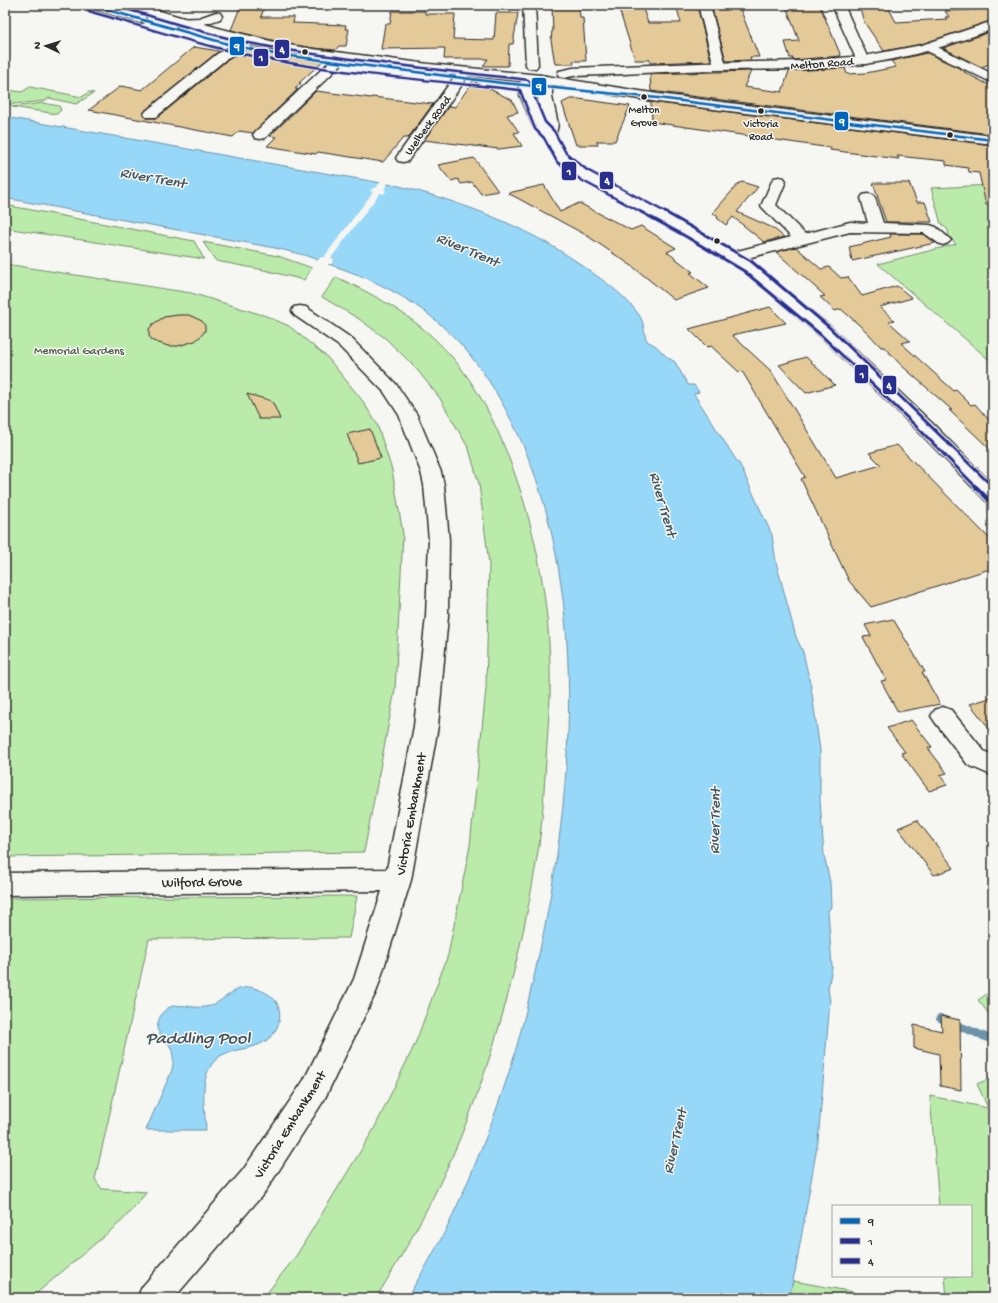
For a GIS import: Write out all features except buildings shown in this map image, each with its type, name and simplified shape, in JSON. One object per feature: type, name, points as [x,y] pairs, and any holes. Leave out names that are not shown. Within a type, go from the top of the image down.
[{"type":"main road","points":[[90,5],[245,43]]},
{"type":"main road","points":[[126,5],[218,32],[274,54],[339,60],[463,75],[524,86],[543,83]]},
{"type":"main road","points":[[529,5],[532,65]]},
{"type":"main road","points":[[838,5],[863,60]]},
{"type":"main road","points":[[705,9],[720,66]]},
{"type":"main road","points":[[218,10],[218,32]]},
{"type":"main road","points":[[180,22],[201,22],[218,10]]},
{"type":"main road","name":"Melton Road","points":[[543,83],[573,72],[720,66],[796,65],[863,60],[885,57],[929,47],[993,26]]},
{"type":"main road","points":[[151,114],[221,57],[245,43]]},
{"type":"main road","points":[[929,47],[993,79]]},
{"type":"main road","points":[[260,135],[339,60]]},
{"type":"main road","points":[[634,95],[625,89],[622,83],[626,78],[647,70]]},
{"type":"main road","name":"Melton Road","points":[[543,83],[647,70]]},
{"type":"main road","points":[[463,75],[500,72],[573,72]]},
{"type":"main road","points":[[483,73],[543,83],[658,98]]},
{"type":"main road","name":"Welbeck Road","points":[[403,158],[463,75]]},
{"type":"main road","points":[[559,82],[634,95],[993,140]]},
{"type":"main road","points":[[543,83],[551,124],[549,134]]},
{"type":"main road","points":[[524,86],[540,126],[549,134],[561,157],[584,175],[688,231],[732,257],[763,278],[825,331],[926,428],[993,496]]},
{"type":"main road","points":[[779,181],[768,206],[802,239]]},
{"type":"main road","points":[[868,198],[877,227]]},
{"type":"main road","points":[[732,257],[850,227],[925,228],[931,230],[943,240]]},
{"type":"main road","name":"Victoria Embankment","points":[[153,1298],[254,1181],[314,1090],[367,981],[398,880],[426,726],[436,623],[439,540],[434,485],[426,458],[408,415],[400,401],[368,364],[345,342],[300,311]]},
{"type":"main road","points":[[943,716],[976,758],[993,766]]},
{"type":"main road","name":"Wilford Grove","points":[[5,884],[398,880]]},
{"type":"green space","points":[[30,87],[82,97],[89,92],[94,93],[76,104],[49,98],[45,101],[5,105],[5,92],[8,90],[22,92]]},
{"type":"green space","points":[[43,103],[59,106],[61,110],[57,114],[12,107]]},
{"type":"green space","points":[[993,185],[993,363],[878,264],[956,244],[949,237],[948,230],[941,224],[931,188]]},
{"type":"green space","points":[[5,205],[194,241],[204,259],[5,228]]},
{"type":"green space","points":[[203,242],[278,256],[312,268],[304,280],[264,270],[216,261]]},
{"type":"green space","name":"Memorial Gardens","points":[[5,264],[191,293],[266,316],[289,326],[327,357],[362,400],[377,424],[392,470],[403,534],[395,690],[364,852],[5,857]]},
{"type":"green space","points":[[336,277],[384,301],[413,321],[440,344],[461,368],[477,392],[491,417],[508,456],[528,514],[546,605],[550,666],[550,697],[542,824],[530,898],[519,952],[498,1030],[483,1077],[459,1142],[430,1204],[409,1243],[376,1298],[263,1298],[296,1256],[374,1129],[415,1044],[448,955],[470,846],[486,689],[489,564],[479,484],[469,449],[439,397],[414,366],[385,338],[359,319],[322,297]]},
{"type":"green space","points":[[357,896],[349,938],[149,939],[95,1179],[102,1189],[147,1192],[123,1220],[31,1298],[5,1298],[5,898]]},
{"type":"green space","points":[[993,990],[993,1019],[978,1000]]},
{"type":"green space","points":[[993,1077],[993,1298],[947,1298],[945,1277],[972,1277],[972,1205],[939,1205],[930,1096],[988,1108],[977,1084]]},
{"type":"green space","points":[[793,1281],[854,1292],[854,1298],[789,1298]]},
{"type":"water","name":"River Trent","points":[[5,117],[399,186],[476,210],[501,220],[549,244],[572,258],[613,288],[639,315],[647,341],[656,346],[667,357],[675,362],[688,385],[694,385],[699,392],[694,394],[739,463],[772,535],[776,562],[796,637],[803,652],[811,687],[820,750],[820,800],[824,855],[830,882],[831,907],[828,911],[832,967],[828,989],[830,1001],[818,1141],[796,1267],[789,1298],[407,1298],[445,1232],[481,1151],[512,1064],[547,917],[558,845],[566,770],[569,694],[565,619],[554,546],[535,477],[507,412],[478,365],[451,334],[415,305],[373,281],[328,264],[332,264],[335,259],[320,257],[318,260],[275,248],[5,198]]},
{"type":"water","name":"Paddling Pool","points":[[250,987],[264,992],[274,998],[279,1008],[279,1022],[274,1032],[267,1040],[253,1047],[231,1051],[224,1054],[212,1064],[205,1079],[204,1087],[206,1130],[146,1130],[173,1066],[173,1055],[171,1048],[157,1029],[163,1012],[172,1006],[210,1006],[237,990]]},
{"type":"pier","points":[[381,181],[389,182],[384,189],[386,190],[384,194],[380,193],[331,258],[335,259],[332,264],[328,264],[328,266],[327,262],[332,261],[318,260],[320,257],[324,257],[373,192],[370,191],[373,188],[376,188]]},
{"type":"waterway","points":[[940,1018],[993,1040]]},
{"type":"transit line","name":"9","points":[[90,5],[228,44],[274,54],[502,83],[658,98],[993,140]]},
{"type":"transit line","name":"4","points":[[112,5],[229,38],[275,48],[375,62],[528,80],[531,83],[533,93],[545,122],[554,131],[566,153],[587,170],[691,226],[751,261],[829,327],[993,487]]},
{"type":"transit line","name":"1","points":[[88,11],[203,44],[273,60],[366,73],[520,90],[535,129],[544,138],[557,162],[581,180],[685,236],[744,271],[821,335],[922,432],[989,500]]},
{"type":"place","name":"Melton Grove","points":[[644,97]]},
{"type":"place","name":"Victoria Road","points":[[761,111]]}]
